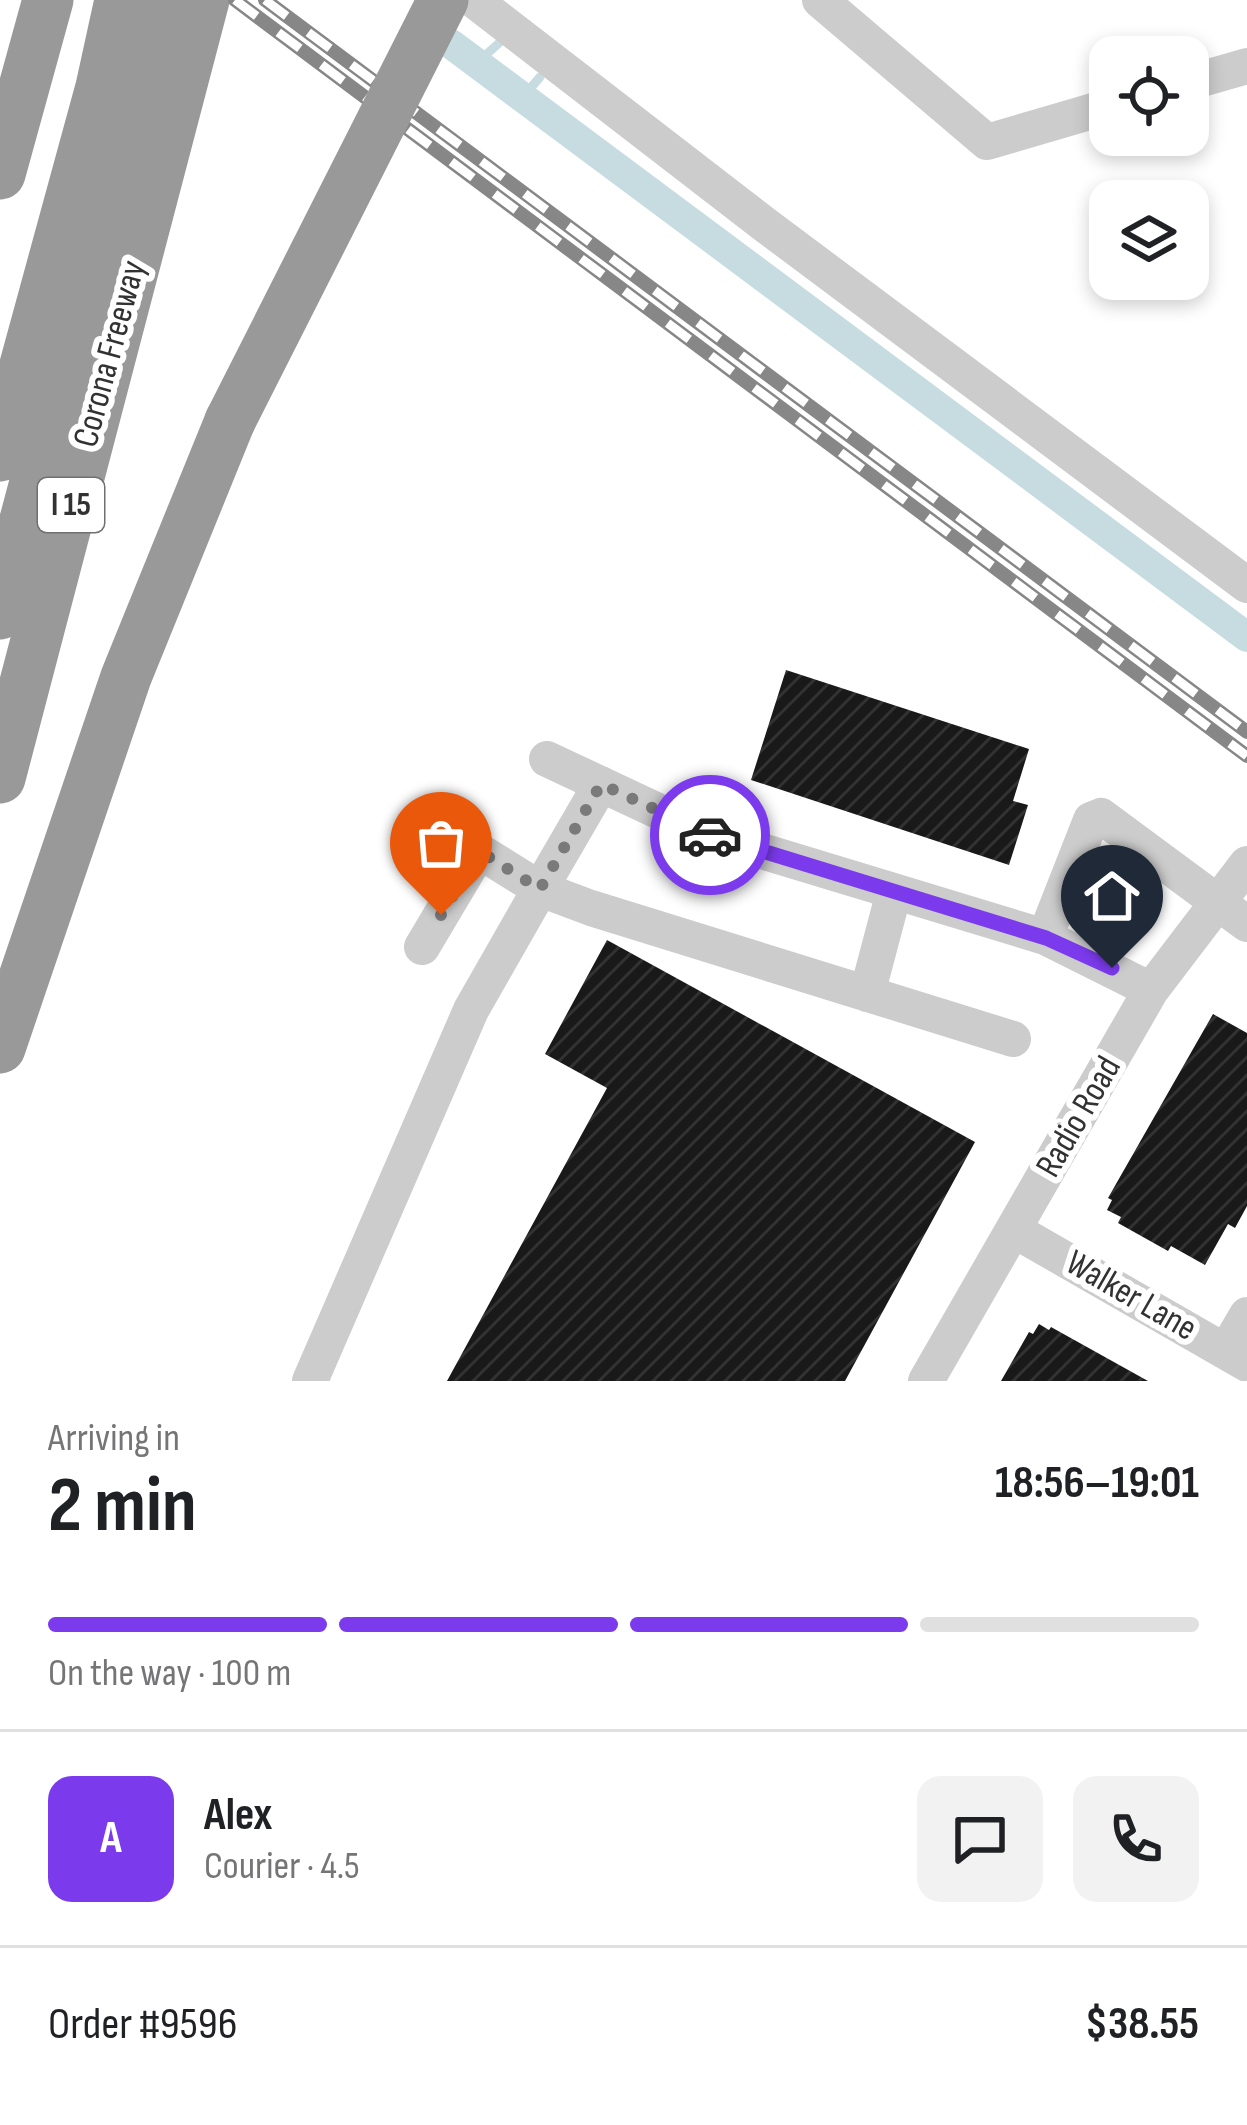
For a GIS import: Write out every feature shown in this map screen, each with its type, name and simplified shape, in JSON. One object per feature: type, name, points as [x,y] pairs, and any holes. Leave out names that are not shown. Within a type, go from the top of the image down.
[{"type":"highway","points":[[0,174],[48,0]]},
{"type":"highway","points":[[0,333],[67,85],[83,0]]},
{"type":"highway","points":[[0,456],[120,0]]},
{"type":"highway","points":[[0,614],[125,219],[138,103],[163,0]]},
{"type":"highway","name":"Corona Freeway","points":[[0,778],[125,219],[204,0]]},
{"type":"highway","points":[[0,1048],[126,677],[406,0]]},
{"type":"highway","points":[[230,421],[443,0]]},
{"type":"street","points":[[820,0],[987,142],[1089,112]]},
{"type":"street","points":[[476,1],[764,224],[1247,585]]},
{"type":"street","points":[[1209,77],[1247,66]]},
{"type":"street","points":[[548,759],[709,835],[1046,938],[1151,989]]},
{"type":"street","points":[[310,1381],[470,1010],[601,784]]},
{"type":"street","points":[[1046,938],[1091,820],[1101,816],[1233,914]]},
{"type":"street","points":[[422,947],[479,851],[540,889],[591,908],[1013,1039]]},
{"type":"street","name":"Radio Road","points":[[926,1381],[1151,989],[1233,914],[1247,864]]},
{"type":"street","points":[[867,994],[894,892]]},
{"type":"street","name":"Walker Lane","points":[[1014,1229],[1237,1358]]},
{"type":"street","points":[[1237,1358],[1247,1316]]},
{"type":"building","points":[[786,670],[1029,749],[1013,801],[1028,805],[1009,865],[751,780]]},
{"type":"building","points":[[607,940],[975,1142],[845,1381],[447,1381],[607,1088],[545,1054]]},
{"type":"building","points":[[1213,1014],[1247,1033],[1247,1206],[1235,1228],[1228,1224],[1205,1265],[1118,1223],[1121,1217],[1107,1210],[1112,1200],[1108,1198]]},
{"type":"building","points":[[1039,1324],[1148,1381],[1001,1381],[1029,1332],[1033,1334]]},
{"type":"waterway","points":[[477,63],[499,43]]},
{"type":"waterway","points":[[451,44],[1247,637]]},
{"type":"waterway","points":[[523,97],[540,77]]},
{"type":"railway","points":[[235,0],[1247,756]]},
{"type":"railway","points":[[265,0],[1247,732]]},
{"type":"way so far","points":[[441,915],[479,851],[540,889],[601,784],[710,835]]},
{"type":"route","points":[[710,835],[1046,938],[1112,968]]}]
